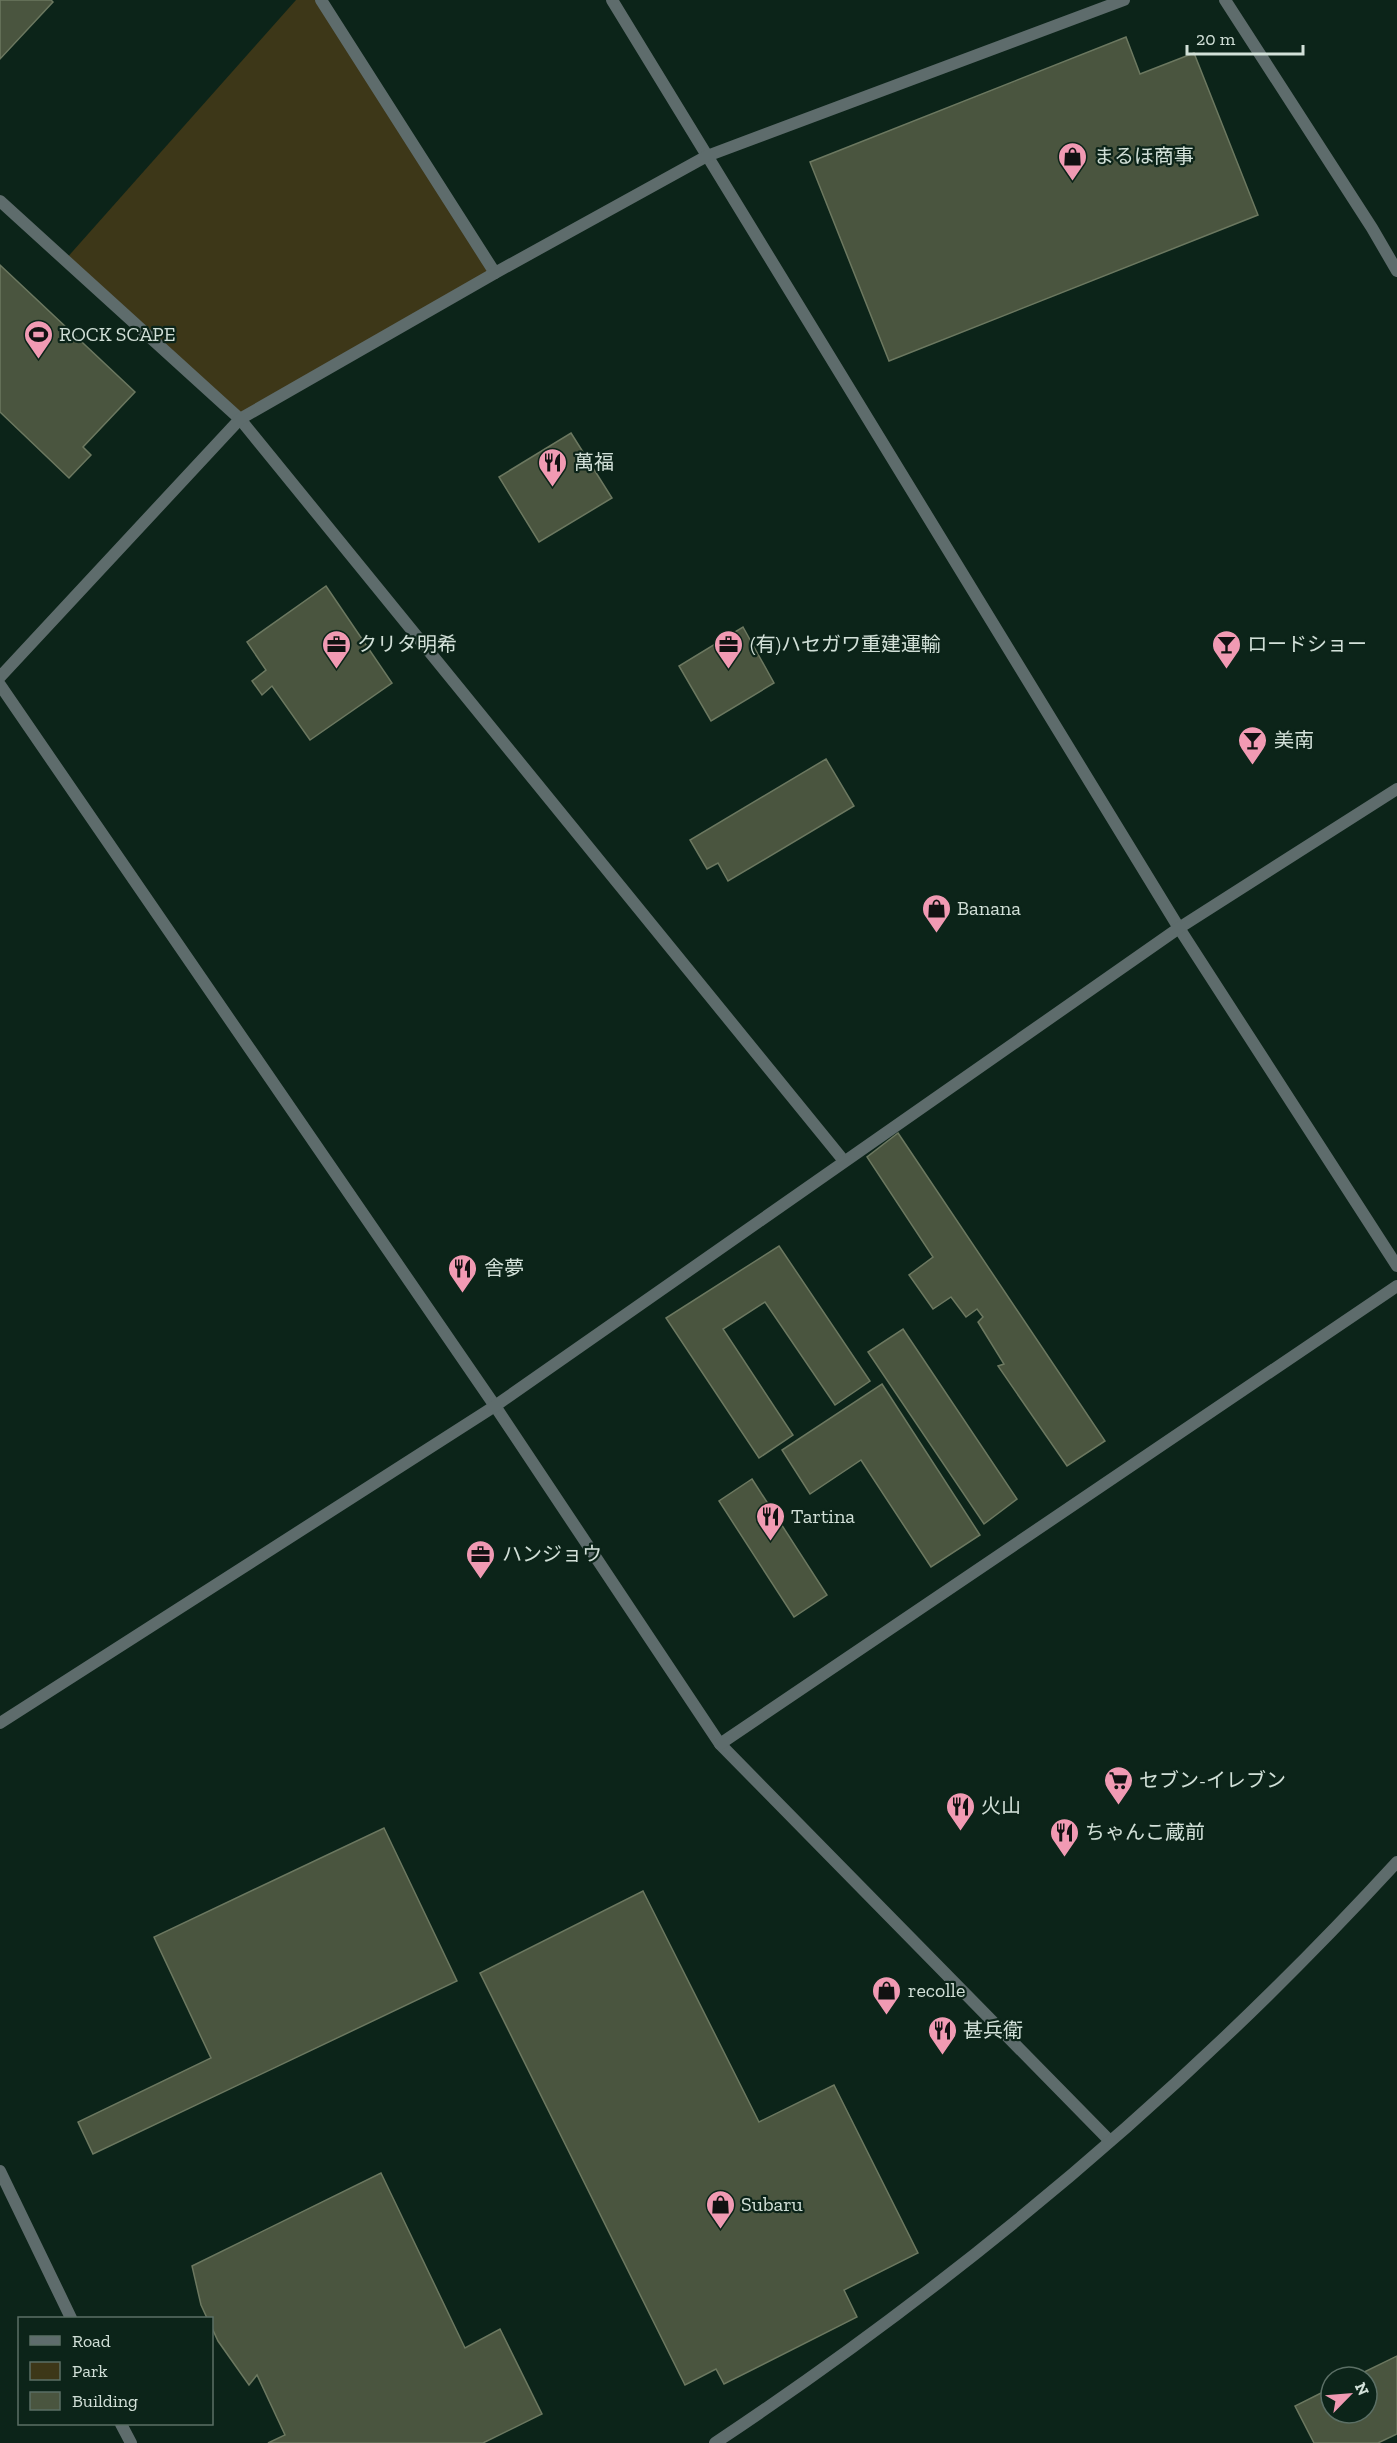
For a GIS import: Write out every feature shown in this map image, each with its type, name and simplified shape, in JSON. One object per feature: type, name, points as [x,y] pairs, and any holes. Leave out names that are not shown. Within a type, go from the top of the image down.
[{"type":"street","points":[[321,0],[495,273]]},
{"type":"street","points":[[612,0],[1179,928],[1397,1266]]},
{"type":"street","points":[[0,677],[240,419],[495,273],[707,156],[1124,0]]},
{"type":"street","points":[[1225,0],[1372,228],[1397,271]]},
{"type":"street","points":[[0,201],[240,419],[844,1161]]},
{"type":"street","points":[[0,685],[495,1406],[720,1744],[1110,2141]]},
{"type":"street","points":[[0,1724],[495,1406],[1179,928],[1397,789]]},
{"type":"street","points":[[720,1744],[1397,1286]]},
{"type":"street","points":[[715,2443],[760,2413],[899,2311],[987,2243],[1110,2141],[1253,2009],[1397,1862]]},
{"type":"street","points":[[0,2171],[70,2317]]},
{"type":"street","points":[[122,2425],[131,2443]]},
{"type":"green space","points":[[296,0],[321,0],[495,273],[240,419],[65,260]]},
{"type":"building","points":[[0,0],[51,0],[53,2],[0,59]]},
{"type":"building","points":[[1126,37],[1140,74],[1194,53],[1258,215],[889,361],[810,162]]},
{"type":"building","points":[[0,265],[135,392],[83,447],[91,455],[69,478],[0,412]]},
{"type":"building","points":[[571,433],[612,498],[539,542],[499,477]]},
{"type":"building","points":[[326,586],[392,683],[310,740],[272,686],[262,695],[252,681],[266,670],[247,642]]},
{"type":"building","points":[[743,627],[774,683],[711,721],[679,666]]},
{"type":"building","points":[[826,759],[854,806],[728,881],[718,863],[707,869],[690,840]]},
{"type":"building","points":[[898,1133],[1105,1441],[1067,1466],[998,1366],[1004,1364],[978,1322],[983,1317],[977,1309],[966,1317],[951,1297],[933,1309],[909,1275],[933,1257],[867,1157]]},
{"type":"building","points":[[779,1246],[870,1381],[835,1405],[765,1302],[723,1329],[793,1435],[759,1458],[666,1318]]},
{"type":"building","points":[[903,1329],[1017,1499],[984,1524],[868,1352]]},
{"type":"building","points":[[882,1384],[980,1535],[931,1567],[861,1460],[810,1494],[782,1450]]},
{"type":"building","points":[[752,1479],[827,1595],[794,1617],[719,1501]]},
{"type":"building","points":[[384,1828],[457,1981],[93,2154],[78,2122],[211,2058],[154,1937]]},
{"type":"building","points":[[643,1891],[759,2122],[834,2085],[918,2253],[844,2290],[857,2317],[724,2384],[716,2369],[685,2385],[480,1973]]},
{"type":"building","points":[[381,2173],[465,2348],[500,2329],[542,2414],[483,2443],[268,2443],[285,2435],[257,2375],[249,2385],[218,2341],[213,2330],[213,2317],[207,2317],[201,2305],[192,2266]]},
{"type":"building","points":[[1397,2356],[1397,2434],[1378,2443],[1314,2443],[1295,2406],[1319,2394],[1319,2425],[1379,2425],[1379,2365]]},
{"type":"place","name":"まるほ商事","points":[[1073,182]]},
{"type":"place","name":"ROCK SCAPE","points":[[38,360]]},
{"type":"place","name":"萬福","points":[[553,488]]},
{"type":"place","name":"クリタ明希","points":[[336,670]]},
{"type":"place","name":"(有)ハセガワ重建運輸","points":[[729,670]]},
{"type":"place","name":"ロードショー","points":[[1226,670]]},
{"type":"place","name":"美南","points":[[1253,766]]},
{"type":"place","name":"Banana","points":[[936,934]]},
{"type":"place","name":"舎夢","points":[[463,1294]]},
{"type":"place","name":"Tartina","points":[[770,1542]]},
{"type":"place","name":"ハンジョウ","points":[[481,1580]]},
{"type":"place","name":"セブン-イレブン","points":[[1118,1806]]},
{"type":"place","name":"火山","points":[[960,1832]]},
{"type":"place","name":"ちゃんこ蔵前","points":[[1064,1858]]},
{"type":"place","name":"recolle","points":[[887,2016]]},
{"type":"place","name":"甚兵衛","points":[[942,2056]]},
{"type":"place","name":"Subaru","points":[[720,2230]]}]
